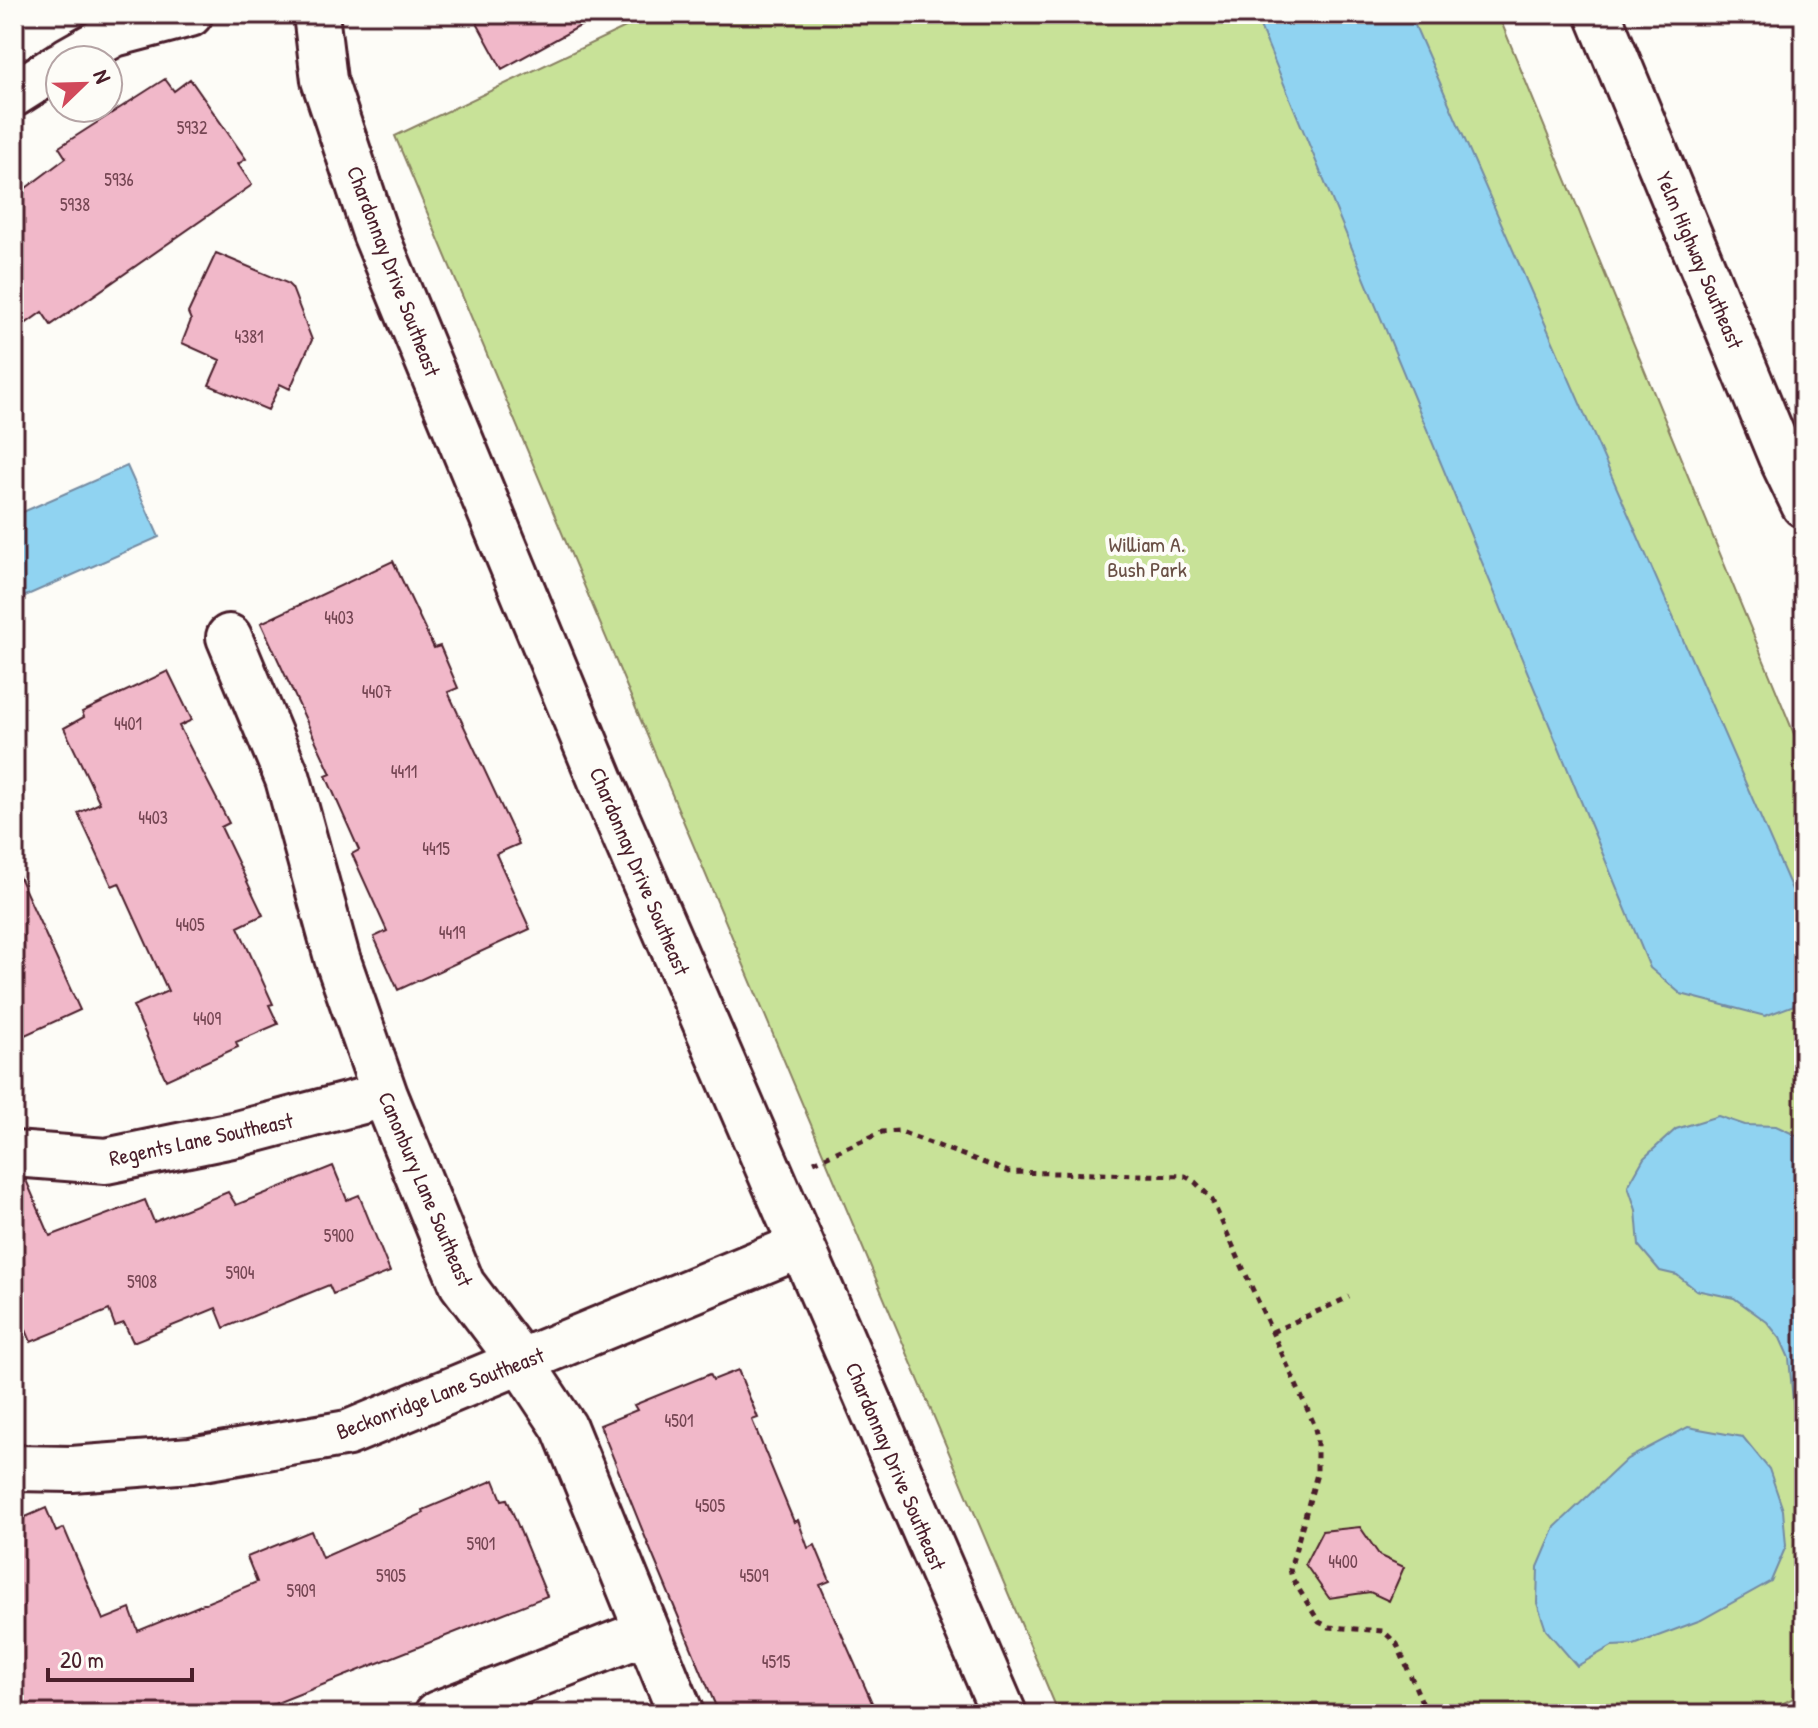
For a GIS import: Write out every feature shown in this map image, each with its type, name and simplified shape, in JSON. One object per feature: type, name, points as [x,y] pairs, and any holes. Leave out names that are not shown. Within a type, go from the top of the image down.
[{"type":"street","points":[[96,44],[114,34],[190,14]]},
{"type":"street","name":"Chardonnay Drive Southeast","points":[[316,14],[324,80],[375,233],[607,795],[1004,1714]]},
{"type":"street","name":"Yelm Highway Southeast","points":[[1598,14],[1781,457],[1799,478]]},
{"type":"street","points":[[14,94],[44,75]]},
{"type":"street","name":"Canonbury Lane Southeast","points":[[229,637],[288,779],[337,958],[385,1095],[462,1284],[521,1362],[564,1427],[681,1714]]},
{"type":"street","name":"Regents Lane Southeast","points":[[14,1154],[106,1161],[237,1134],[385,1095]]},
{"type":"street","name":"Beckonridge Lane Southeast","points":[[14,1468],[72,1469],[191,1460],[348,1433],[800,1246]]},
{"type":"street","points":[[437,1714],[646,1632]]},
{"type":"path","points":[[773,1180],[882,1132],[898,1131],[1009,1172],[1185,1176],[1195,1182],[1211,1198],[1314,1424],[1317,1474],[1290,1569],[1292,1578],[1319,1622],[1329,1627],[1383,1631],[1390,1636],[1397,1644],[1427,1714]]},
{"type":"path","points":[[1272,1332],[1349,1297]]},
{"type":"green space","name":"William A. Bush Park","points":[[653,14],[1498,14],[1804,758],[1804,1693],[1761,1714],[1059,1714],[395,136]]},
{"type":"water","points":[[1255,14],[1410,14],[1804,917],[1802,1002],[1765,1016],[1681,994],[1650,968]]},
{"type":"water","points":[[127,466],[159,537],[14,601],[14,516]]},
{"type":"water","points":[[1718,1116],[1745,1125],[1776,1126],[1804,1139],[1804,1453],[1802,1429],[1794,1412],[1789,1358],[1780,1338],[1767,1322],[1734,1298],[1696,1290],[1677,1275],[1660,1271],[1639,1246],[1636,1210],[1628,1186],[1644,1158],[1676,1129]]},
{"type":"water","points":[[1688,1427],[1743,1437],[1769,1469],[1783,1510],[1786,1546],[1771,1581],[1701,1620],[1634,1645],[1612,1646],[1577,1666],[1546,1630],[1537,1603],[1538,1567],[1555,1527],[1627,1459]]},
{"type":"building","points":[[472,14],[602,14],[502,69]]},
{"type":"building","points":[[165,79],[174,91],[190,79],[246,159],[238,164],[252,185],[51,325],[42,312],[14,332],[14,197],[66,158],[59,147],[95,124],[124,124],[124,105]]},
{"type":"building","points":[[216,253],[287,283],[292,288],[312,340],[290,389],[280,384],[268,410],[209,385],[220,360],[182,343],[191,320],[188,313]]},
{"type":"building","points":[[393,561],[434,648],[440,646],[458,688],[448,692],[519,844],[496,854],[530,929],[398,990],[374,937],[387,931],[352,854],[359,850],[326,776],[331,774],[261,623]]},
{"type":"building","points":[[168,671],[192,720],[179,726],[229,823],[221,827],[263,915],[238,927],[273,1004],[269,1005],[278,1024],[236,1042],[238,1047],[166,1080],[133,1006],[168,991],[119,883],[112,886],[78,813],[100,803],[64,728],[84,717],[82,712]]},
{"type":"building","points":[[14,866],[80,1010],[14,1040]]},
{"type":"building","points":[[333,1166],[347,1200],[359,1195],[390,1272],[333,1294],[329,1285],[224,1328],[216,1308],[133,1342],[124,1323],[115,1326],[109,1310],[31,1342],[14,1301],[14,1179],[26,1180],[50,1236],[145,1200],[154,1222],[228,1192],[236,1205]]},
{"type":"building","points":[[738,1370],[758,1418],[752,1420],[794,1522],[798,1520],[808,1548],[815,1545],[830,1581],[820,1585],[877,1714],[719,1714],[648,1544],[600,1425],[637,1410],[634,1405],[710,1374],[713,1380]]},
{"type":"building","points":[[494,1480],[502,1500],[507,1499],[547,1596],[249,1714],[14,1714],[14,1522],[46,1508],[56,1532],[64,1528],[103,1620],[130,1609],[138,1631],[257,1582],[247,1557],[311,1531],[322,1558]]},
{"type":"building","points":[[1360,1527],[1380,1556],[1404,1567],[1389,1601],[1370,1592],[1329,1598],[1305,1564],[1322,1531]]}]
